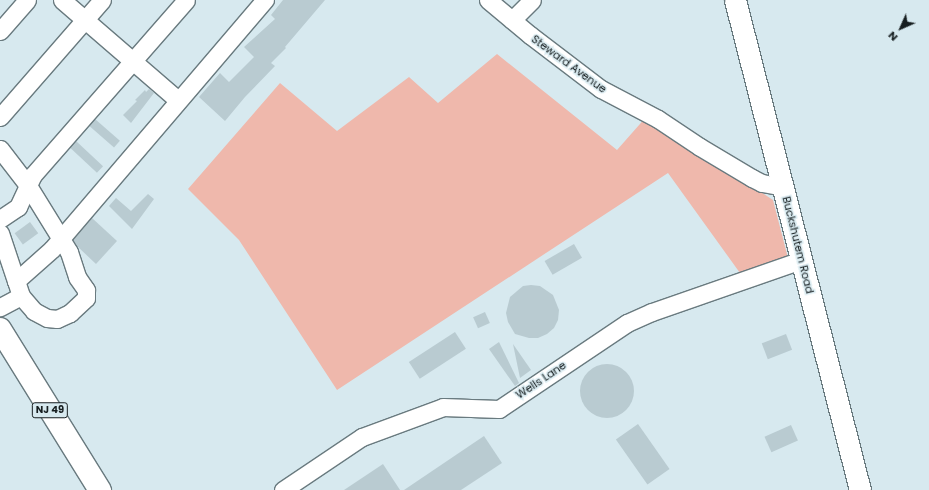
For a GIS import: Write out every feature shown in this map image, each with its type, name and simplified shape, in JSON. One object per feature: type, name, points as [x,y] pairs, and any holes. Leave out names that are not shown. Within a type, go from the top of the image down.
[{"type":"highway","name":"NJ 49","points":[[0,330],[100,490]]},
{"type":"main road","name":"Buckshutem Road","points":[[735,0],[784,187],[801,260],[860,490]]},
{"type":"street","points":[[0,32],[27,0]]},
{"type":"street","points":[[62,0],[178,100]]},
{"type":"street","points":[[0,117],[102,0]]},
{"type":"street","points":[[0,219],[18,207],[22,201],[27,184],[132,60],[186,0]]},
{"type":"street","points":[[0,307],[52,249],[264,0]]},
{"type":"street","name":"Steward Avenue","points":[[488,0],[601,89],[658,119],[700,147],[752,178],[762,183],[784,187]]},
{"type":"street","points":[[512,20],[532,0]]},
{"type":"street","points":[[0,149],[27,184],[70,252],[77,277],[86,290],[86,298],[70,313],[57,319],[47,318],[34,311],[18,288],[0,233]]},
{"type":"street","name":"Wells Lane","points":[[283,490],[362,437],[443,407],[499,409],[627,323],[652,312],[801,260]]},
{"type":"shaded area","points":[[497,54],[617,150],[647,116],[773,200],[788,258],[740,273],[668,173],[337,390],[239,240],[188,189],[280,83],[337,131],[409,77],[438,103]]},
{"type":"building","points":[[283,0],[325,0],[285,47],[286,48],[271,63],[275,66],[245,97],[225,121],[199,97],[220,73],[229,82],[254,57],[244,47],[275,19],[271,15]]},
{"type":"building","points":[[149,89],[154,93],[131,123],[123,115],[137,101],[135,100],[145,90],[146,92]]},
{"type":"building","points":[[95,119],[120,141],[114,147],[89,126]]},
{"type":"building","points":[[76,141],[103,166],[97,173],[70,148]]},
{"type":"building","points":[[148,194],[154,199],[132,229],[109,206],[116,198],[131,211]]},
{"type":"building","points":[[92,218],[117,241],[96,264],[77,246],[73,240]]},
{"type":"building","points":[[30,222],[38,233],[23,244],[15,233]]},
{"type":"building","points":[[574,244],[582,258],[553,275],[545,261]]},
{"type":"building","points":[[523,286],[540,286],[553,295],[559,310],[558,320],[554,328],[547,334],[538,338],[529,338],[515,334],[508,322],[506,313],[510,297]]},
{"type":"building","points":[[485,312],[490,323],[478,328],[473,317]]},
{"type":"building","points":[[455,332],[466,349],[420,379],[409,362]]},
{"type":"building","points":[[786,334],[792,350],[768,359],[762,343]]},
{"type":"building","points":[[499,342],[519,383],[515,386],[489,349]]},
{"type":"building","points":[[513,344],[531,370],[520,378]]},
{"type":"building","points":[[607,364],[617,366],[626,372],[632,381],[634,391],[632,401],[626,410],[617,416],[607,418],[597,416],[588,410],[582,401],[580,391],[582,381],[588,372],[597,366]]},
{"type":"building","points":[[638,424],[670,469],[647,485],[616,439]]},
{"type":"building","points":[[791,425],[798,441],[771,452],[765,437]]},
{"type":"building","points":[[484,436],[502,463],[461,490],[404,490]]},
{"type":"building","points":[[383,464],[400,490],[344,490]]}]
